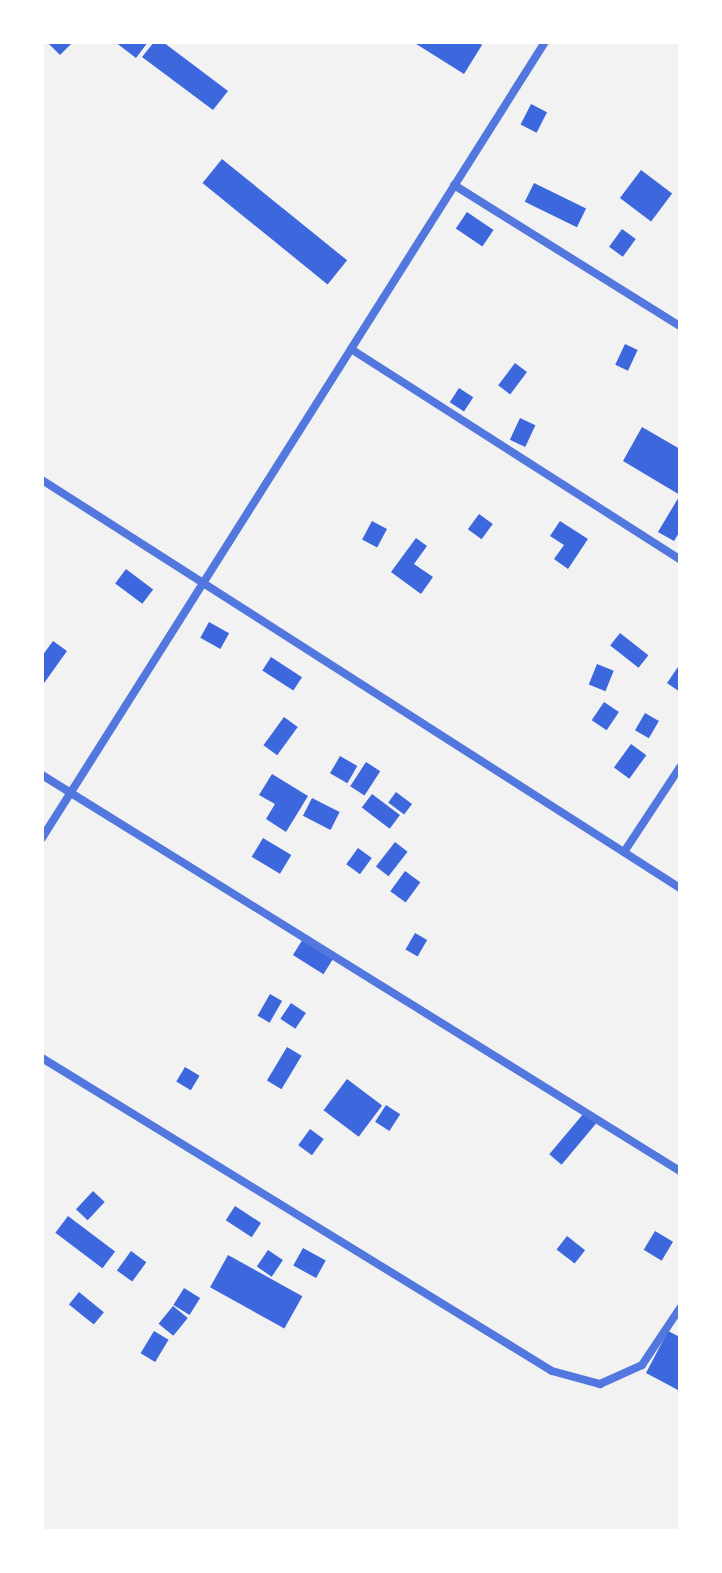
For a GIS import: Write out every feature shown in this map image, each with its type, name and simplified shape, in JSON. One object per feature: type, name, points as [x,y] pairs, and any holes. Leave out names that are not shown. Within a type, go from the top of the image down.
[{"type":"street","points":[[42,838],[545,42]]},
{"type":"street","points":[[454,185],[680,326]]},
{"type":"street","points":[[351,349],[680,559]]},
{"type":"street","points":[[42,480],[680,888]]},
{"type":"street","points":[[624,852],[680,767]]},
{"type":"street","points":[[42,775],[680,1171]]},
{"type":"street","points":[[42,1058],[552,1371],[600,1384],[642,1365],[680,1308]]},
{"type":"building","points":[[47,42],[73,42],[60,55]]},
{"type":"building","points":[[115,42],[148,42],[136,58]]},
{"type":"building","points":[[154,42],[163,42],[228,91],[213,110],[142,57]]},
{"type":"building","points":[[413,42],[478,42],[482,45],[464,74]]},
{"type":"building","points":[[531,104],[547,112],[537,133],[521,124]]},
{"type":"building","points":[[222,159],[347,260],[328,284],[202,183]]},
{"type":"building","points":[[641,170],[672,193],[651,221],[620,198]]},
{"type":"building","points":[[534,183],[586,208],[577,227],[525,202]]},
{"type":"building","points":[[467,212],[494,230],[482,246],[456,229]]},
{"type":"building","points":[[622,229],[636,239],[623,257],[609,247]]},
{"type":"building","points":[[625,344],[638,350],[628,371],[615,365]]},
{"type":"building","points":[[515,363],[527,372],[510,394],[498,385]]},
{"type":"building","points":[[459,388],[473,397],[464,412],[450,402]]},
{"type":"building","points":[[520,418],[535,425],[525,447],[510,440]]},
{"type":"building","points":[[642,427],[680,449],[680,495],[623,461]]},
{"type":"building","points":[[680,495],[680,531],[674,541],[658,532]]},
{"type":"building","points":[[479,514],[493,524],[482,539],[468,529]]},
{"type":"building","points":[[372,521],[387,529],[377,548],[362,540]]},
{"type":"building","points":[[560,521],[588,539],[568,569],[554,559],[564,545],[550,536]]},
{"type":"building","points":[[416,538],[427,546],[414,564],[433,577],[421,594],[391,572]]},
{"type":"building","points":[[126,569],[153,589],[142,604],[115,583]]},
{"type":"building","points":[[209,622],[229,633],[220,649],[200,638]]},
{"type":"building","points":[[620,633],[648,655],[639,668],[610,646]]},
{"type":"building","points":[[53,641],[67,651],[42,686],[42,656]]},
{"type":"building","points":[[271,657],[302,677],[293,691],[262,670]]},
{"type":"building","points":[[597,664],[614,671],[605,691],[589,684]]},
{"type":"building","points":[[680,664],[680,692],[667,683]]},
{"type":"building","points":[[604,702],[619,712],[607,730],[592,720]]},
{"type":"building","points":[[645,713],[659,721],[649,738],[635,730]]},
{"type":"building","points":[[284,717],[298,727],[277,755],[263,745]]},
{"type":"building","points":[[631,744],[646,755],[629,779],[614,767]]},
{"type":"building","points":[[340,756],[357,766],[347,783],[330,773]]},
{"type":"building","points":[[366,762],[380,771],[364,796],[350,786]]},
{"type":"building","points":[[272,774],[308,796],[286,832],[266,819],[275,804],[259,795]]},
{"type":"building","points":[[396,792],[412,804],[404,814],[388,802]]},
{"type":"building","points":[[372,794],[400,815],[390,829],[362,808]]},
{"type":"building","points":[[312,798],[340,812],[331,830],[303,816]]},
{"type":"building","points":[[263,838],[291,855],[280,874],[252,857]]},
{"type":"building","points":[[395,842],[408,852],[389,876],[376,866]]},
{"type":"building","points":[[358,848],[372,858],[360,874],[346,864]]},
{"type":"building","points":[[405,871],[420,882],[406,902],[390,891]]},
{"type":"building","points":[[415,933],[427,940],[418,956],[406,949]]},
{"type":"building","points":[[303,939],[334,958],[323,974],[293,955]]},
{"type":"building","points":[[270,994],[282,1001],[270,1023],[257,1016]]},
{"type":"building","points":[[291,1003],[306,1013],[295,1029],[280,1019]]},
{"type":"building","points":[[287,1047],[302,1056],[281,1089],[267,1080]]},
{"type":"building","points":[[185,1067],[200,1076],[191,1090],[176,1082]]},
{"type":"building","points":[[347,1079],[382,1105],[359,1137],[324,1110]]},
{"type":"building","points":[[386,1105],[400,1114],[389,1131],[375,1122]]},
{"type":"building","points":[[584,1113],[596,1123],[562,1165],[549,1154]]},
{"type":"building","points":[[310,1129],[324,1139],[312,1155],[298,1145]]},
{"type":"building","points":[[93,1191],[105,1202],[88,1220],[76,1209]]},
{"type":"building","points":[[235,1206],[261,1223],[252,1237],[226,1220]]},
{"type":"building","points":[[68,1216],[115,1252],[102,1268],[55,1233]]},
{"type":"building","points":[[655,1231],[673,1242],[662,1261],[644,1250]]},
{"type":"building","points":[[567,1236],[585,1250],[575,1264],[557,1249]]},
{"type":"building","points":[[303,1248],[326,1261],[316,1278],[293,1265]]},
{"type":"building","points":[[268,1250],[283,1260],[272,1277],[257,1267]]},
{"type":"building","points":[[131,1251],[146,1262],[132,1282],[117,1270]]},
{"type":"building","points":[[228,1255],[302,1296],[284,1329],[210,1287]]},
{"type":"building","points":[[184,1288],[200,1298],[190,1315],[173,1305]]},
{"type":"building","points":[[79,1292],[104,1312],[94,1325],[69,1304]]},
{"type":"building","points":[[173,1306],[188,1318],[173,1336],[159,1324]]},
{"type":"building","points":[[154,1331],[169,1340],[155,1362],[141,1353]]},
{"type":"building","points":[[668,1331],[680,1337],[678,1390],[646,1373]]}]
